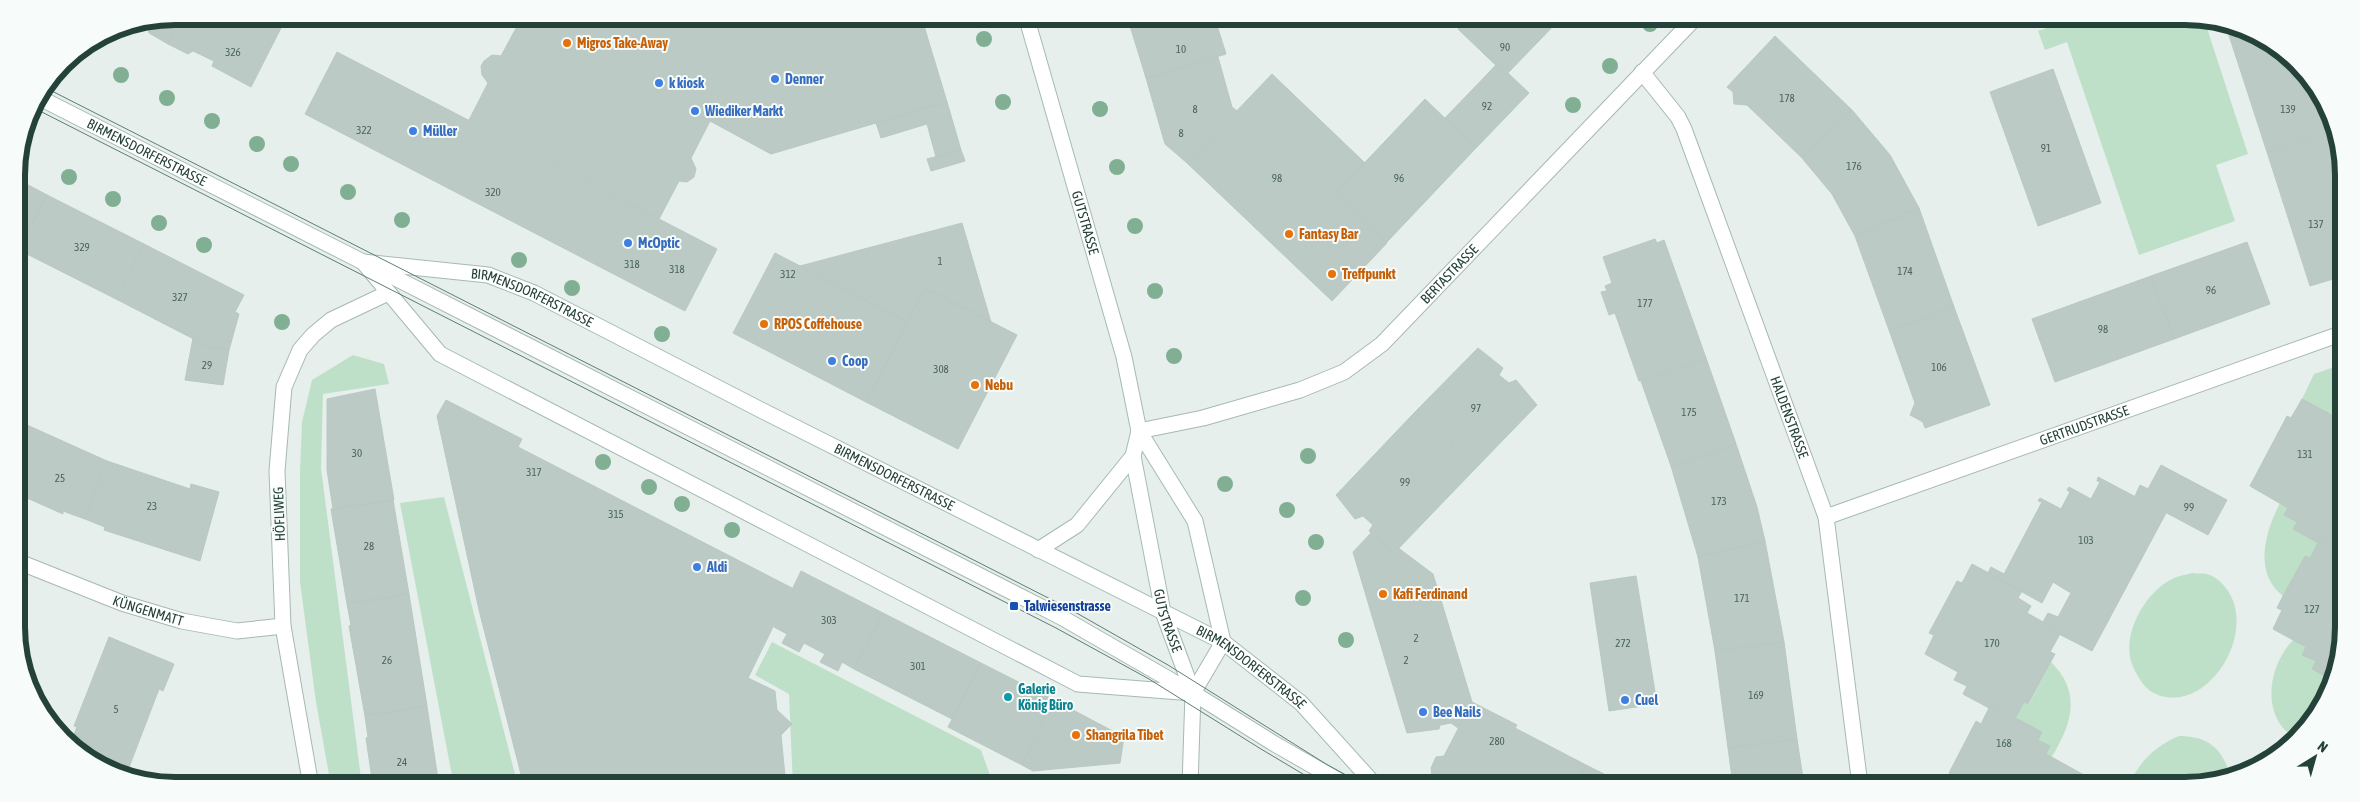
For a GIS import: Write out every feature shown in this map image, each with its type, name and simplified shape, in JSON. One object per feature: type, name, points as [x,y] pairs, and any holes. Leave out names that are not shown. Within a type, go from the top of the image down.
[{"type":"main road","name":"GUTSTRASSE","points":[[1029,25],[1124,357],[1140,431],[1195,521],[1224,642]]},
{"type":"main road","name":"BERTASTRASSE","points":[[1140,431],[1203,418],[1300,390],[1344,372],[1382,344],[1688,25]]},
{"type":"main road","name":"HALDENSTRASSE","points":[[1642,72],[1678,117],[1684,129],[1826,517],[1859,777]]},
{"type":"main road","name":"BIRMENSDORFERSTRASSE","points":[[45,100],[1061,617],[1193,693],[1272,743],[1332,777]]},
{"type":"main road","name":"BIRMENSDORFERSTRASSE","points":[[363,262],[440,354],[1078,684],[1193,693]]},
{"type":"main road","name":"BIRMENSDORFERSTRASSE","points":[[363,262],[488,275],[534,294],[1038,550],[1224,642],[1300,703],[1368,777]]},
{"type":"main road","name":"HÖFLIWEG","points":[[309,777],[283,626],[277,471],[284,387],[300,350],[313,335],[331,320],[388,293]]},
{"type":"main road","name":"GERTRUDSTRASSE","points":[[1826,517],[2335,336]]},
{"type":"main road","name":"GUTSTRASSE","points":[[1038,550],[1077,525],[1133,456],[1140,431]]},
{"type":"main road","name":"GUTSTRASSE","points":[[1133,456],[1163,612],[1193,693]]},
{"type":"main road","name":"KÜNGENMATT","points":[[25,564],[122,604],[182,621],[237,631],[283,626]]},
{"type":"main road","points":[[1190,777],[1193,693],[1224,642]]},
{"type":"green space","points":[[2056,25],[2206,26],[2248,154],[2216,165],[2235,221],[2139,255],[2067,42],[2045,50],[2038,31]]},
{"type":"green space","points":[[353,355],[384,364],[389,384],[323,394],[321,468],[361,777],[329,777],[316,702],[300,582],[302,422],[312,380]]},
{"type":"green space","points":[[2335,367],[2335,417],[2302,399],[2314,374]]},
{"type":"green space","points":[[444,497],[516,777],[452,777],[400,503]]},
{"type":"green space","points":[[2280,503],[2288,508],[2285,515],[2297,522],[2293,529],[2318,543],[2310,558],[2305,556],[2283,596],[2274,587],[2268,576],[2265,564],[2266,539]]},
{"type":"green space","points":[[2192,573],[2210,575],[2218,579],[2225,587],[2234,603],[2237,622],[2234,641],[2226,660],[2215,676],[2201,689],[2184,696],[2166,697],[2153,693],[2148,689],[2135,671],[2130,657],[2131,635],[2139,613],[2153,594],[2170,580]]},
{"type":"green space","points":[[2293,640],[2306,647],[2303,655],[2316,661],[2312,669],[2326,677],[2310,710],[2290,734],[2276,717],[2272,705],[2273,677],[2284,651]]},
{"type":"green space","points":[[772,642],[981,750],[991,777],[793,777],[789,694],[755,675]]},
{"type":"green space","points":[[2051,662],[2061,673],[2067,685],[2070,709],[2064,733],[2051,758],[2046,754],[2050,746],[2038,740],[2042,732],[2016,717],[2024,702],[2029,704]]},
{"type":"green space","points":[[2179,736],[2199,738],[2207,742],[2219,752],[2229,770],[2194,777],[2133,777],[2143,762],[2155,750]]},
{"type":"building","points":[[178,25],[168,44],[149,33],[148,28]]},
{"type":"building","points":[[178,25],[282,26],[251,87],[212,66],[214,61],[193,51],[188,54],[168,44]]},
{"type":"building","name":"Wiediker Markt","points":[[518,25],[924,25],[947,102],[771,154],[710,121],[691,158],[696,169],[694,177],[687,182],[679,181],[659,219],[469,120],[488,83],[482,75],[481,66],[492,55],[501,56]]},
{"type":"building","points":[[1130,25],[1217,25],[1226,54],[1146,78]]},
{"type":"building","points":[[1462,25],[1554,25],[1506,75],[1458,29]]},
{"type":"building","points":[[2228,31],[2260,45],[2284,62],[2310,92],[2327,127],[2328,132],[2267,152]]},
{"type":"building","points":[[1775,36],[1852,110],[1802,158],[1747,105],[1734,104],[1733,92],[1727,87]]},
{"type":"building","points":[[337,52],[717,249],[685,311],[305,114]]},
{"type":"building","points":[[1218,57],[1232,107],[1237,111],[1187,163],[1165,144],[1146,78]]},
{"type":"building","points":[[1496,65],[1506,75],[1508,73],[1529,93],[1476,148],[1445,118]]},
{"type":"building","points":[[2053,69],[2101,203],[2038,226],[1990,92]]},
{"type":"building","points":[[1272,74],[1365,163],[1335,194],[1387,243],[1332,301],[1187,163]]},
{"type":"building","points":[[1425,99],[1476,148],[1386,243],[1335,194]]},
{"type":"building","points":[[947,102],[961,150],[936,157],[927,124],[881,138],[876,123]]},
{"type":"building","points":[[1852,110],[1890,155],[1919,208],[1855,236],[1832,194],[1802,158]]},
{"type":"building","points":[[2328,132],[2335,166],[2335,278],[2310,286],[2267,152]]},
{"type":"building","points":[[961,150],[965,161],[931,171],[927,159]]},
{"type":"building","points":[[25,183],[47,195],[25,238]]},
{"type":"building","points":[[47,195],[144,244],[116,299],[25,253],[25,238]]},
{"type":"building","points":[[1919,208],[1954,307],[1889,330],[1855,236]]},
{"type":"building","points":[[962,223],[991,322],[925,288],[908,322],[800,266]]},
{"type":"building","points":[[1655,239],[1657,243],[1664,240],[1706,358],[1639,381],[1615,313],[1609,315],[1601,292],[1607,291],[1605,286],[1612,283],[1603,257]]},
{"type":"building","points":[[2247,242],[2270,304],[2174,339],[2151,276]]},
{"type":"building","points":[[144,244],[244,295],[235,312],[239,314],[229,350],[217,348],[215,350],[116,299]]},
{"type":"building","points":[[775,253],[908,322],[866,402],[733,333]]},
{"type":"building","points":[[2151,276],[2174,339],[2055,382],[2032,319]]},
{"type":"building","points":[[925,288],[1017,335],[958,449],[866,402]]},
{"type":"building","points":[[1954,307],[1990,405],[1925,428],[1923,422],[1910,415],[1915,403],[1889,330]]},
{"type":"building","points":[[193,338],[215,350],[217,348],[229,350],[223,385],[185,380]]},
{"type":"building","points":[[1478,348],[1503,368],[1499,375],[1509,383],[1516,380],[1537,405],[1474,470],[1450,447],[1453,443],[1442,432],[1439,435],[1415,412]]},
{"type":"building","points":[[1706,358],[1736,444],[1671,466],[1641,381]]},
{"type":"building","points":[[375,389],[394,500],[333,509],[327,470],[327,399]]},
{"type":"building","points":[[2302,399],[2335,417],[2335,546],[2320,539],[2318,543],[2293,529],[2297,522],[2284,515],[2288,508],[2250,486],[2287,416],[2291,418]]},
{"type":"building","points":[[446,400],[522,439],[518,447],[792,588],[748,678],[775,691],[777,710],[792,724],[781,735],[785,777],[522,777],[479,610],[437,416]]},
{"type":"building","points":[[1415,412],[1439,435],[1442,432],[1453,443],[1450,447],[1474,470],[1398,549],[1397,547],[1393,551],[1369,531],[1373,525],[1363,516],[1355,519],[1336,495]]},
{"type":"building","points":[[25,424],[107,461],[85,519],[63,511],[63,514],[25,497]]},
{"type":"building","points":[[1736,444],[1757,507],[1765,541],[1698,557],[1671,466]]},
{"type":"building","points":[[107,461],[190,489],[191,484],[219,492],[200,561],[104,530],[105,527],[85,519]]},
{"type":"building","points":[[2161,465],[2227,500],[2208,535],[2135,496],[2140,485],[2148,489]]},
{"type":"building","points":[[2098,477],[2166,513],[2092,651],[2059,634],[2061,632],[2043,622],[2048,613],[2058,617],[2071,593],[2053,582],[2042,603],[1988,573],[1991,567],[2004,574],[2042,502],[2038,501],[2040,498],[2061,509],[2070,492],[2067,490],[2069,487],[2091,499],[2100,482],[2097,481]]},
{"type":"building","points":[[393,500],[409,594],[347,604],[331,509]]},
{"type":"building","points":[[1371,533],[1393,551],[1397,547],[1433,574],[1472,702],[1458,728],[1451,723],[1440,725],[1439,729],[1407,733],[1353,552]]},
{"type":"building","points":[[2320,539],[2335,546],[2334,646],[2326,677],[2312,669],[2316,661],[2302,655],[2306,647],[2273,629],[2282,610],[2277,608],[2283,596],[2305,556],[2310,558]]},
{"type":"building","points":[[1765,541],[1784,642],[1715,651],[1698,557]]},
{"type":"building","points":[[1972,564],[2022,591],[2018,598],[2031,606],[2027,613],[2061,632],[2050,652],[2055,654],[2028,704],[2024,702],[2016,717],[1991,704],[1989,708],[1963,694],[1967,686],[1954,680],[1958,672],[1925,654],[1934,635],[1929,633],[1957,581],[1962,583]]},
{"type":"building","points":[[801,571],[883,613],[854,669],[842,662],[838,671],[820,662],[825,654],[804,643],[799,652],[782,643],[787,634],[774,627]]},
{"type":"building","points":[[1636,576],[1657,704],[1609,711],[1590,583]]},
{"type":"building","points":[[409,594],[427,706],[365,716],[349,626],[351,625],[347,604]]},
{"type":"building","points":[[883,613],[981,663],[952,719],[854,669]]},
{"type":"building","points":[[109,637],[174,664],[163,691],[159,689],[128,769],[100,757],[84,746],[73,737],[77,727],[74,726]]},
{"type":"building","points":[[1784,642],[1797,739],[1728,748],[1715,651]]},
{"type":"building","points":[[981,663],[1054,700],[1022,765],[948,727]]},
{"type":"building","points":[[1054,700],[1124,737],[1120,763],[1033,771],[1022,765]]},
{"type":"building","points":[[1472,702],[1517,725],[1515,728],[1586,765],[1580,777],[1432,776],[1431,768],[1436,757],[1444,756]]},
{"type":"building","points":[[1991,704],[2042,732],[2038,740],[2050,746],[2046,754],[2084,775],[2083,777],[1953,777],[1949,773],[1976,721],[1981,724]]},
{"type":"building","points":[[427,706],[438,777],[372,777],[365,716]]},
{"type":"building","points":[[1797,739],[1803,777],[1732,777],[1728,748]]},
{"type":"building","points":[[1586,765],[1604,774],[1602,776],[1604,777],[1580,777]]},
{"type":"tram line","points":[[51,91],[1066,607],[1168,665],[1350,777]]},
{"type":"tram line","points":[[40,111],[1056,628],[1149,679],[1308,777]]},
{"type":"place","name":"Migros Take-Away","points":[[567,43]]},
{"type":"place","name":"Denner","points":[[775,79]]},
{"type":"place","name":"k kiosk","points":[[659,83]]},
{"type":"place","name":"Wiediker Markt","points":[[695,111]]},
{"type":"place","name":"Müller","points":[[413,131]]},
{"type":"place","name":"Fantasy Bar","points":[[1289,234]]},
{"type":"place","name":"McOptic","points":[[628,243]]},
{"type":"place","name":"Treffpunkt","points":[[1332,274]]},
{"type":"place","name":"RPOS Coffehouse","points":[[764,324]]},
{"type":"place","name":"Coop","points":[[832,361]]},
{"type":"place","name":"Nebu","points":[[975,385]]},
{"type":"place","name":"Aldi","points":[[697,567]]},
{"type":"place","name":"Kafi Ferdinand","points":[[1383,594]]},
{"type":"place","name":"Talwiesenstrasse","points":[[1014,606]]},
{"type":"place","name":"Galerie König Büro","points":[[1008,697]]},
{"type":"place","name":"Cuel","points":[[1625,700]]},
{"type":"place","name":"Bee Nails","points":[[1423,712]]},
{"type":"place","name":"Shangrila Tibet","points":[[1076,735]]}]
